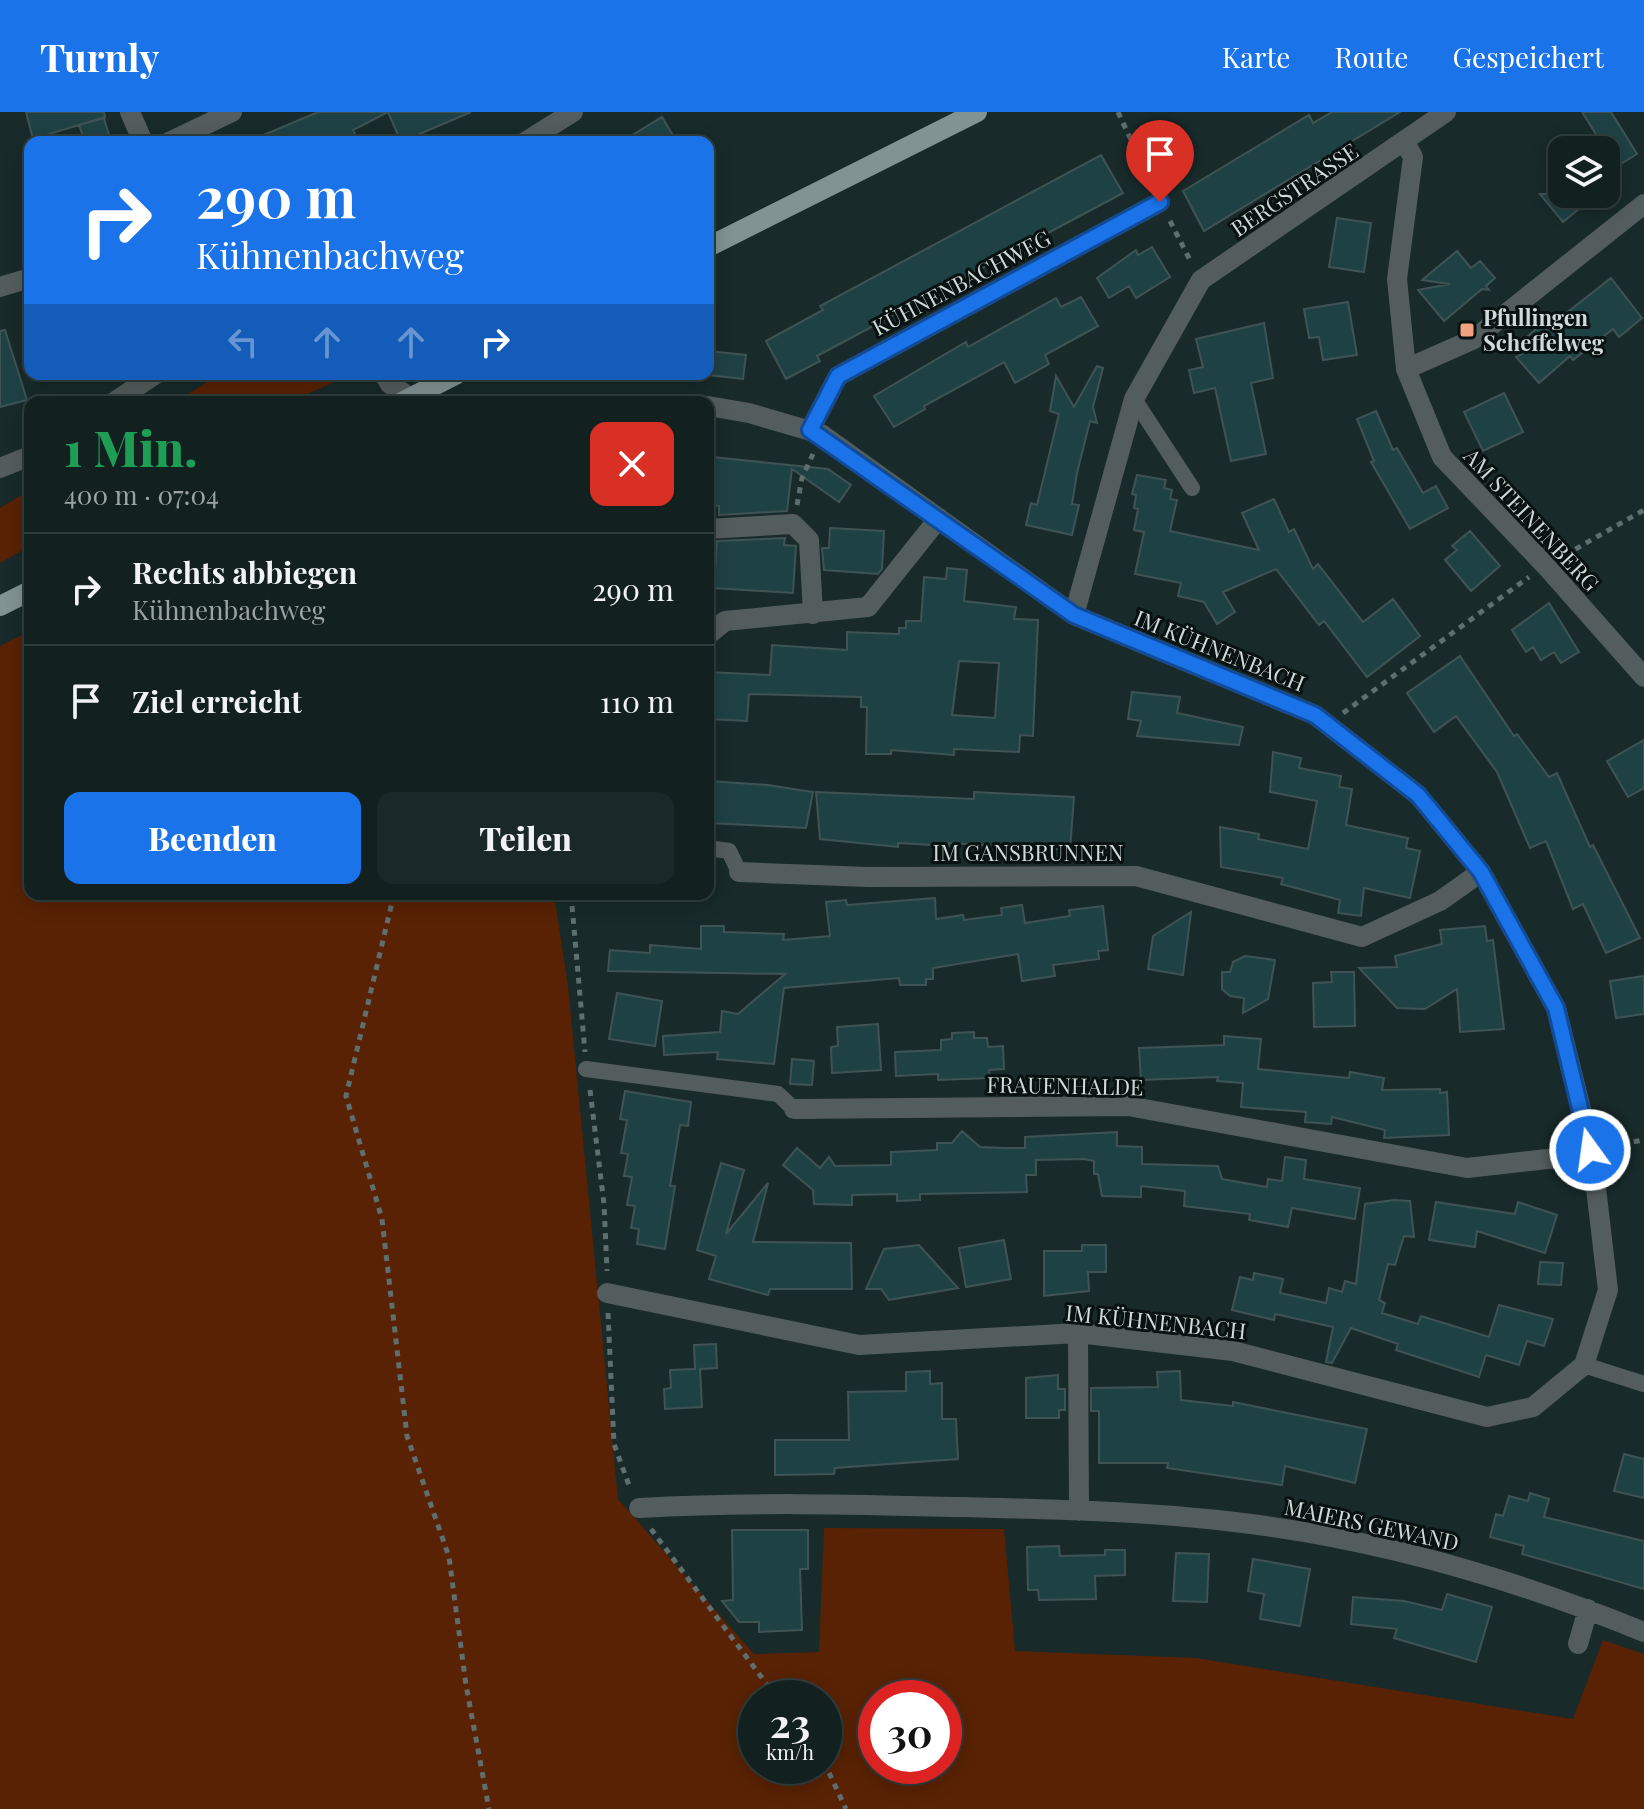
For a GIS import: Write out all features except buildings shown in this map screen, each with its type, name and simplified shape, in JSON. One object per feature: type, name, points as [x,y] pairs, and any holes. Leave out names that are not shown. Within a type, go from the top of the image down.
[{"type":"main road","points":[[714,244],[977,112]]},
{"type":"main road","points":[[414,396],[445,380]]},
{"type":"main road","points":[[0,606],[24,594]]},
{"type":"street","points":[[130,112],[140,136]]},
{"type":"street","points":[[182,136],[232,112]]},
{"type":"street","points":[[535,136],[573,112]]},
{"type":"street","name":"BERGSTRASSE","points":[[1074,615],[1134,399],[1201,280],[1446,112]]},
{"type":"street","name":"AM STEINENBERG","points":[[1405,143],[1413,157],[1397,279],[1406,369],[1442,457],[1545,565],[1644,677]]},
{"type":"street","name":"KÜHNENBACHWEG","points":[[816,432],[838,376],[1160,202]]},
{"type":"street","points":[[1406,369],[1474,339],[1644,204]]},
{"type":"street","points":[[0,287],[24,280]]},
{"type":"street","points":[[123,396],[147,380]]},
{"type":"street","points":[[388,380],[408,396]]},
{"type":"street","name":"IM KÜHNENBACH","points":[[607,1293],[859,1345],[1078,1333],[1233,1351],[1487,1417],[1533,1407],[1584,1365],[1608,1290],[1591,1152],[1556,1008],[1481,872],[1418,795],[1315,715],[1074,615],[816,432],[749,413],[714,407]]},
{"type":"street","points":[[0,468],[24,458]]},
{"type":"street","points":[[714,630],[725,621],[868,607],[939,518]]},
{"type":"street","points":[[714,529],[793,524],[809,540],[813,614]]},
{"type":"street","name":"IM GANSBRUNNEN","points":[[739,872],[868,877],[1136,876],[1362,937],[1440,901],[1481,872]]},
{"type":"street","name":"FRAUENHALDE","points":[[794,1109],[1128,1106],[1467,1168],[1591,1152]]},
{"type":"street","points":[[1078,1333],[1079,1511]]},
{"type":"street","name":"MAIERS GEWAND","points":[[639,1508],[817,1503],[1079,1511],[1177,1516],[1280,1528],[1452,1565],[1588,1609],[1644,1632]]},
{"type":"street","points":[[1578,1644],[1588,1609]]},
{"type":"lane","points":[[1134,399],[1192,488]]},
{"type":"lane","name":"IM GANSBRUNNEN","points":[[714,849],[729,851],[739,872]]},
{"type":"lane","name":"FRAUENHALDE","points":[[586,1069],[778,1094],[794,1109]]},
{"type":"lane","points":[[1584,1365],[1644,1384]]},
{"type":"path","points":[[1118,112],[1151,182]]},
{"type":"path","points":[[1171,223],[1189,259]]},
{"type":"path","points":[[793,524],[802,478],[816,432]]},
{"type":"path","points":[[1327,725],[1545,565],[1644,510]]},
{"type":"path","points":[[393,900],[346,1096],[382,1219],[407,1436],[449,1557],[466,1685],[489,1809]]},
{"type":"path","points":[[572,900],[586,1069],[597,1124],[614,1444],[639,1508],[671,1559],[763,1680]]},
{"type":"path","points":[[1591,1152],[1644,1140]]},
{"type":"path","points":[[834,1784],[846,1809]]},
{"type":"shaded area","points":[[211,380],[339,380],[303,396],[185,396]]},
{"type":"shaded area","points":[[24,494],[24,549],[0,563],[0,508]]},
{"type":"shaded area","points":[[24,634],[24,900],[555,900],[568,986],[618,1499],[754,1654],[819,1652],[824,1528],[1004,1529],[1015,1651],[1196,1658],[1573,1719],[1603,1640],[1644,1654],[1644,1809],[0,1809],[0,646]]},
{"type":"place","name":"Pfullingen Scheffelweg","points":[[1467,330]]},
{"type":"route","points":[[1160,202],[838,376],[815,415],[810,430],[821,434],[1074,615],[1315,715],[1418,795],[1481,872],[1556,1008],[1590,1150]]}]
